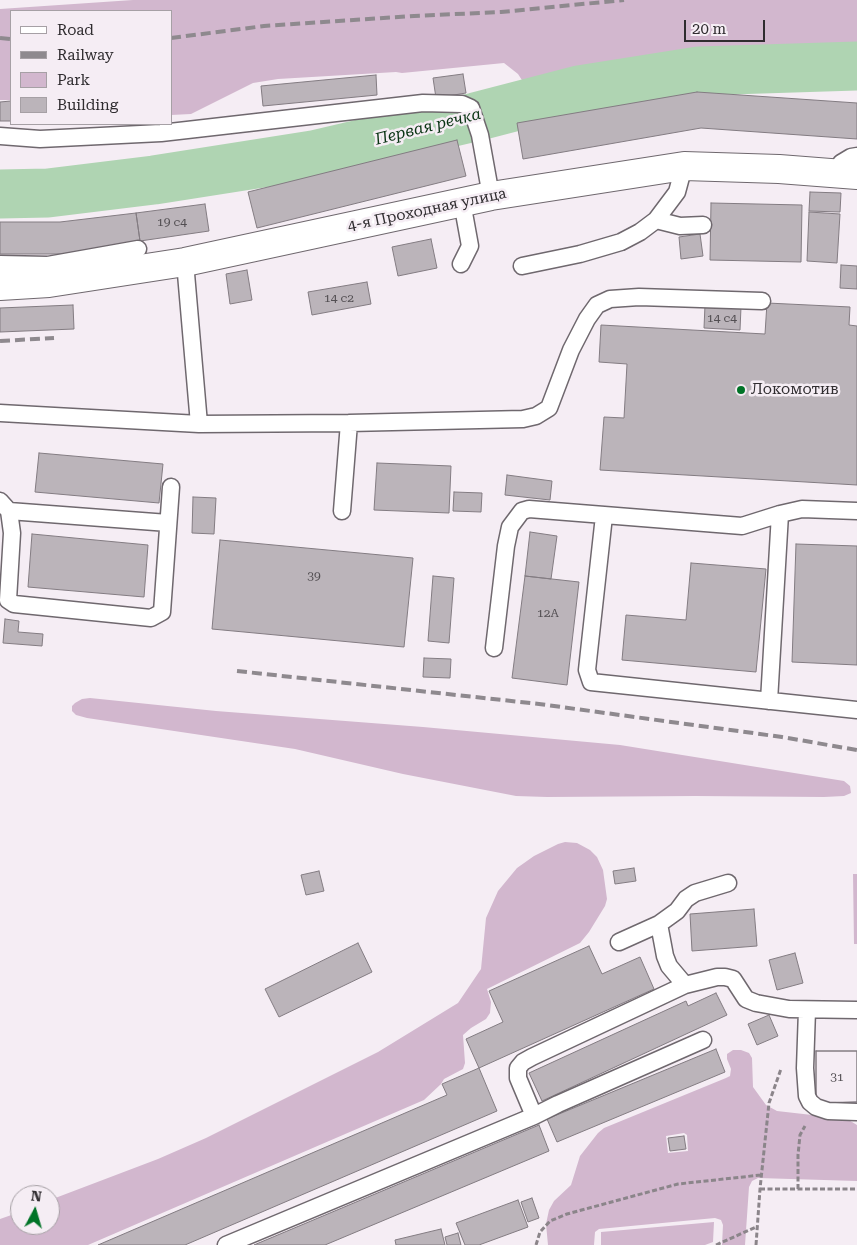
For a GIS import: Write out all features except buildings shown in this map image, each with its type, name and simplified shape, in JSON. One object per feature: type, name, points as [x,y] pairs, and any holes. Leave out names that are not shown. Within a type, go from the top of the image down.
[{"type":"street","name":"4-я Проходная улица","points":[[0,286],[49,283],[184,262],[491,196],[684,166],[779,169],[847,174]]},
{"type":"lane","points":[[0,136],[40,139],[161,133],[423,103],[462,104],[471,108],[480,134],[491,196]]},
{"type":"lane","points":[[847,174],[841,163],[850,157],[857,156]]},
{"type":"lane","points":[[522,266],[580,254],[621,242],[640,232],[656,220],[677,192],[684,166]]},
{"type":"lane","points":[[461,264],[470,246],[462,202]]},
{"type":"lane","points":[[656,220],[680,226],[703,226]]},
{"type":"lane","points":[[0,264],[48,265],[138,249]]},
{"type":"lane","points":[[184,262],[199,424]]},
{"type":"lane","points":[[0,413],[199,424],[523,419],[536,416],[549,408],[571,350],[587,319],[597,305],[610,298],[639,297],[762,301]]},
{"type":"lane","points":[[342,511],[349,423]]},
{"type":"lane","points":[[168,523],[4,506],[12,533],[8,600],[14,604],[151,618],[162,612],[171,487]]},
{"type":"lane","points":[[494,648],[506,546],[510,527],[522,511],[529,509],[742,526],[802,509],[857,511]]},
{"type":"lane","points":[[769,700],[780,514]]},
{"type":"lane","points":[[604,516],[587,670],[591,682],[857,710]]},
{"type":"lane","points":[[619,942],[659,924],[677,911],[686,899],[696,893],[728,883]]},
{"type":"lane","points":[[659,924],[665,956],[669,966],[686,984]]},
{"type":"lane","points":[[534,1116],[518,1078],[518,1068],[523,1062],[686,984],[725,977],[733,979],[746,999],[756,1003],[789,1009],[857,1010]]},
{"type":"lane","points":[[807,1010],[806,1096],[816,1107],[828,1111],[857,1112]]},
{"type":"lane","points":[[226,1245],[534,1116],[703,1040]]},
{"type":"path","points":[[756,1245],[756,1227],[769,1103],[782,1068]]},
{"type":"path","points":[[798,1189],[800,1135]]},
{"type":"path","points":[[536,1245],[540,1232],[550,1221],[567,1214],[678,1184],[761,1175]]},
{"type":"path","points":[[760,1189],[857,1189]]},
{"type":"path","points":[[716,1245],[756,1227]]},
{"type":"green space","points":[[133,0],[857,0],[857,88],[692,81],[552,107],[538,105],[518,74],[504,63],[402,73],[278,79],[253,83],[191,114],[172,115],[172,10],[10,10],[10,100],[0,100],[0,9]]},
{"type":"green space","points":[[90,698],[216,711],[620,745],[844,781],[850,786],[851,793],[844,796],[824,797],[516,796],[403,774],[295,749],[87,718],[76,715],[72,711],[72,706],[75,703],[82,699]]},
{"type":"green space","points":[[565,842],[577,843],[590,850],[597,857],[603,870],[607,899],[605,906],[580,943],[487,989],[491,1002],[490,1013],[486,1019],[463,1035],[465,1063],[463,1069],[444,1079],[424,1100],[88,1245],[0,1245],[0,1219],[10,1216],[10,1235],[60,1235],[60,1196],[158,1159],[206,1138],[378,1052],[458,1003],[481,969],[486,918],[498,891],[517,868],[534,856]]},
{"type":"green space","points":[[853,874],[857,874],[857,944],[854,944]]},
{"type":"green space","points":[[733,1050],[749,1053],[752,1058],[753,1087],[766,1105],[777,1111],[847,1119],[857,1125],[857,1181],[758,1178],[752,1181],[749,1187],[745,1245],[722,1245],[723,1225],[721,1220],[715,1218],[599,1229],[595,1232],[594,1245],[548,1245],[546,1224],[549,1210],[554,1201],[571,1185],[580,1156],[598,1133],[604,1128],[730,1076],[731,1069],[727,1054]],"holes":[[[684,1133],[687,1135],[688,1151],[668,1153],[666,1136]]]},
{"type":"green space","points":[[714,1222],[713,1242],[705,1245],[601,1245],[601,1232]]},
{"type":"waterway","name":"Первая речка","points":[[0,194],[48,193],[154,180],[313,155],[475,117],[579,90],[699,71],[857,66]]},
{"type":"railway","points":[[172,38],[264,26],[501,12],[624,0]]},
{"type":"railway","points":[[0,38],[10,39]]},
{"type":"railway","points":[[0,341],[54,338]]},
{"type":"railway","points":[[237,671],[539,704],[782,737],[857,750]]},
{"type":"place","name":"Локомотив","points":[[741,390]]}]
